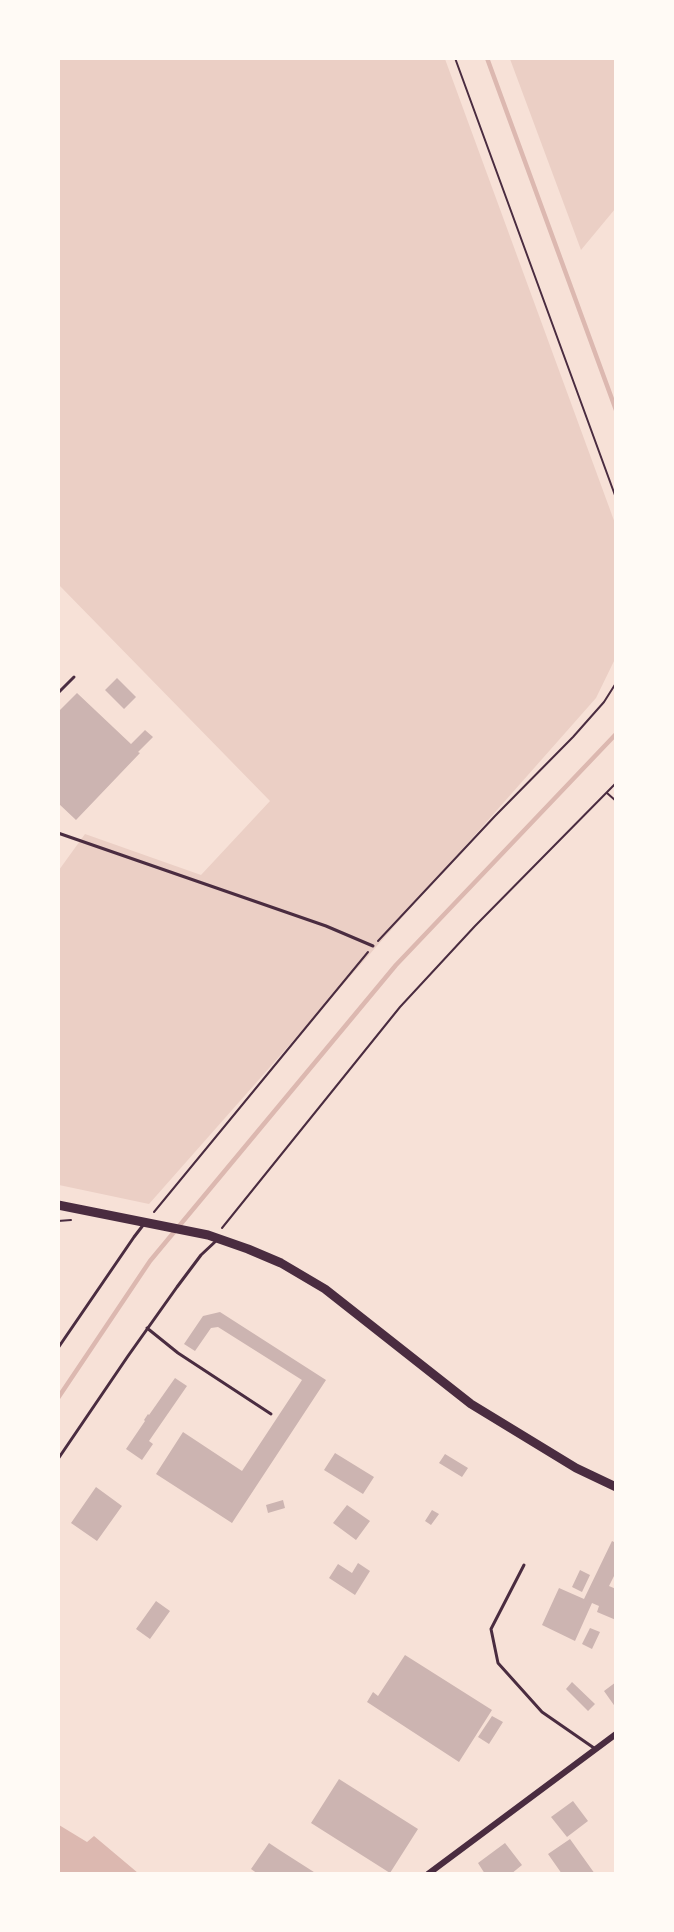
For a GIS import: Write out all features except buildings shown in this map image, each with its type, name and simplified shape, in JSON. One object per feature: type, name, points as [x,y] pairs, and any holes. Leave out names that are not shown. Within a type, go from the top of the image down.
[{"type":"main road","points":[[58,1205],[219,1238],[281,1263],[325,1289],[471,1404],[576,1468],[615,1487]]},
{"type":"street","points":[[428,1874],[615,1734]]},
{"type":"lane","points":[[58,693],[74,677]]},
{"type":"lane","points":[[58,833],[326,926],[373,946]]},
{"type":"lane","points":[[58,1348],[134,1237],[149,1224]]},
{"type":"lane","points":[[58,1459],[147,1328],[201,1255],[219,1238]]},
{"type":"lane","points":[[147,1328],[178,1353],[271,1414]]},
{"type":"lane","points":[[524,1565],[491,1629],[498,1663],[542,1712],[595,1749]]},
{"type":"path","points":[[455,58],[615,498]]},
{"type":"path","points":[[219,1238],[223,1224],[400,1007],[475,926],[615,783]]},
{"type":"path","points":[[607,793],[615,801]]},
{"type":"shaded area","points":[[59,59],[445,59],[616,526],[615,659],[596,698],[149,1204],[59,1185],[59,870],[85,834],[201,875],[270,801],[59,585]]},
{"type":"shaded area","points":[[510,59],[615,59],[615,209],[581,250]]},
{"type":"shaded area","points":[[59,1825],[87,1842],[94,1836],[138,1873],[59,1873]]},
{"type":"waterway","points":[[487,58],[616,410]]},
{"type":"waterway","points":[[58,1398],[150,1261],[396,965],[616,734]]}]
